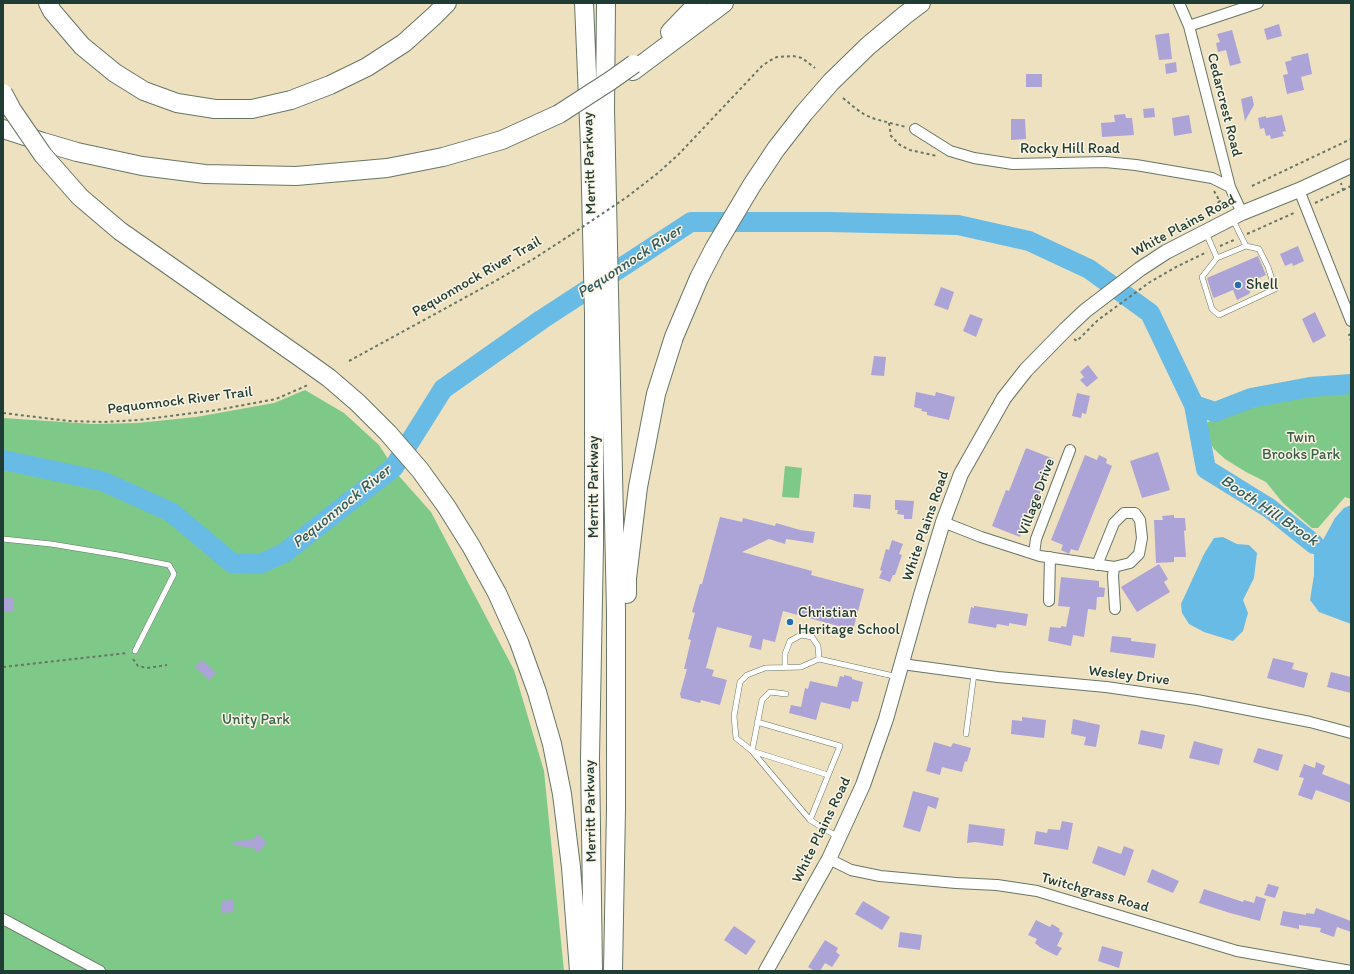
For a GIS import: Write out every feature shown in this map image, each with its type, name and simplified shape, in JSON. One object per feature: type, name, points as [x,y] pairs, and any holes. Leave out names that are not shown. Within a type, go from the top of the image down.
[{"type":"highway","points":[[48,3],[52,11],[82,46],[115,73],[144,91],[178,103],[215,109],[252,109],[291,100],[330,85],[367,67],[404,43],[447,3]]},
{"type":"highway","name":"Merritt Parkway","points":[[584,3],[594,314],[594,546],[590,758],[593,971]]},
{"type":"highway","name":"Merritt Parkway","points":[[606,3],[605,110],[616,611],[616,809],[613,971]]},
{"type":"highway","points":[[633,68],[698,3]]},
{"type":"highway","points":[[3,128],[77,152],[142,166],[205,174],[296,176],[387,168],[443,157],[502,140],[559,114],[633,68],[724,3]]},
{"type":"highway","points":[[616,809],[625,713],[627,578],[638,487],[656,394],[674,338],[698,278],[752,185],[776,149],[831,82],[868,46],[921,3]]},
{"type":"highway","points":[[3,93],[12,110],[43,155],[80,196],[120,231],[329,378],[388,432],[420,470],[446,506],[472,546],[497,593],[519,642],[537,692],[552,744],[562,794],[571,867],[579,971]]},
{"type":"main road","name":"White Plains Road","points":[[766,971],[829,859],[863,785],[873,758],[900,670],[943,522],[961,474],[1004,398],[1026,370],[1051,343],[1085,311],[1140,269],[1166,252],[1237,216],[1351,166]]},
{"type":"street","name":"Cedarcrest Road","points":[[1179,3],[1188,26],[1237,216]]},
{"type":"street","points":[[1188,26],[1258,3]]},
{"type":"street","name":"Rocky Hill Road","points":[[916,129],[950,151],[974,158],[1013,164],[1106,162],[1136,165],[1212,178],[1230,187]]},
{"type":"street","points":[[1299,190],[1351,321]]},
{"type":"street","name":"Village Drive","points":[[1034,554],[1036,540],[1070,450]]},
{"type":"street","name":"Village Drive","points":[[943,522],[981,537],[1034,554],[1114,567],[1130,564],[1139,554],[1142,538],[1140,520],[1135,513],[1124,512],[1114,524],[1097,564]]},
{"type":"street","points":[[1049,601],[1050,557]]},
{"type":"street","points":[[1114,567],[1113,576],[1115,609]]},
{"type":"street","name":"Wesley Drive","points":[[900,670],[974,674],[1106,687],[1197,700],[1310,722],[1351,733]]},
{"type":"street","name":"Twitchgrass Road","points":[[829,859],[850,870],[880,876],[998,885],[1037,891],[1237,951],[1351,971]]},
{"type":"street","points":[[3,919],[100,971]]},
{"type":"lane","points":[[1237,216],[1241,236],[1246,246]]},
{"type":"lane","points":[[1205,232],[1217,258]]},
{"type":"lane","points":[[1246,246],[1259,250],[1268,267],[1275,289],[1219,316],[1212,308],[1202,277],[1217,258],[1246,246]]},
{"type":"lane","points":[[3,539],[51,544],[168,565],[174,574],[135,651]]},
{"type":"lane","points":[[784,667],[785,654],[790,641],[801,635],[812,637],[818,646],[819,659]]},
{"type":"lane","points":[[839,838],[810,820],[752,751],[736,738],[734,716],[740,682],[747,675],[765,668],[801,667],[819,659],[900,670]]},
{"type":"lane","points":[[966,734],[974,674]]},
{"type":"lane","points":[[752,751],[762,700],[770,692],[786,694]]},
{"type":"lane","points":[[757,722],[840,746],[810,820]]},
{"type":"lane","points":[[752,751],[828,775]]},
{"type":"path","name":"Pequonnock River Trail","points":[[349,361],[535,258],[626,197],[658,173],[673,159],[768,61],[777,57],[793,56],[802,58],[815,68]]},
{"type":"path","points":[[843,98],[865,115],[875,119],[916,129]]},
{"type":"path","points":[[1252,186],[1351,139]]},
{"type":"path","points":[[1337,172],[1343,190]]},
{"type":"path","points":[[1098,320],[1150,282],[1178,266],[1351,186]]},
{"type":"path","points":[[1351,334],[1349,335],[1351,341]]},
{"type":"path","name":"Pequonnock River Trail","points":[[3,413],[69,421],[103,422],[139,420],[218,410],[276,399],[308,385]]},
{"type":"path","points":[[3,668],[124,654],[135,651],[133,660],[138,666],[147,668],[167,665]]},
{"type":"green space","name":"Twin Brooks Park","points":[[1351,380],[1351,499],[1345,497],[1318,528],[1312,528],[1283,503],[1266,482],[1225,459],[1214,449],[1208,440],[1205,424],[1220,415],[1281,401],[1328,385]]},
{"type":"green space","name":"Unity Park","points":[[305,390],[344,413],[379,445],[399,476],[431,512],[514,670],[544,771],[564,971],[3,971],[3,418],[93,424],[137,423],[196,417],[274,403]]},
{"type":"green space","points":[[785,466],[802,468],[799,498],[782,497]]},
{"type":"water","points":[[1351,505],[1351,624],[1319,612],[1310,600],[1314,575],[1314,544],[1323,540],[1335,518],[1344,508]]},
{"type":"water","points":[[1223,537],[1237,544],[1249,545],[1257,553],[1254,578],[1243,600],[1248,613],[1243,631],[1233,641],[1204,632],[1189,624],[1182,613],[1181,604],[1204,554],[1214,538]]},
{"type":"building","points":[[1279,24],[1282,36],[1267,40],[1264,29]]},
{"type":"building","points":[[1232,30],[1241,63],[1230,66],[1226,50],[1218,52],[1216,43],[1220,42],[1217,34]]},
{"type":"building","points":[[1169,33],[1172,59],[1159,60],[1155,35]]},
{"type":"building","points":[[1308,53],[1312,74],[1301,77],[1304,90],[1287,94],[1283,75],[1288,74],[1285,62],[1292,60],[1291,57]]},
{"type":"building","points":[[1176,62],[1177,72],[1166,74],[1165,64]]},
{"type":"building","points":[[1026,74],[1042,74],[1042,87],[1026,87]]},
{"type":"building","points":[[1252,96],[1254,105],[1245,121],[1241,99]]},
{"type":"building","points":[[1154,108],[1155,117],[1144,118],[1143,109]]},
{"type":"building","points":[[1125,114],[1126,118],[1132,118],[1134,135],[1102,137],[1101,123],[1115,122],[1114,115]]},
{"type":"building","points":[[1189,115],[1192,133],[1174,136],[1172,118]]},
{"type":"building","points":[[1282,115],[1286,131],[1282,132],[1284,136],[1271,139],[1270,135],[1266,136],[1264,128],[1260,129],[1258,118]]},
{"type":"building","points":[[1011,119],[1025,119],[1026,139],[1011,140]]},
{"type":"building","points":[[1298,246],[1304,261],[1293,266],[1292,263],[1285,266],[1280,254]]},
{"type":"building","name":"Shell","points":[[1258,256],[1266,275],[1248,283],[1251,290],[1249,294],[1237,300],[1233,290],[1214,298],[1213,297],[1207,278]]},
{"type":"building","points":[[941,287],[954,292],[948,310],[934,305]]},
{"type":"building","points":[[1315,312],[1326,336],[1313,343],[1302,319]]},
{"type":"building","points":[[970,314],[983,319],[976,337],[963,331]]},
{"type":"building","points":[[874,356],[886,357],[884,376],[871,375]]},
{"type":"building","points":[[1088,365],[1098,378],[1087,387],[1080,380],[1084,377],[1080,372]]},
{"type":"building","points":[[916,392],[935,396],[936,392],[955,397],[949,420],[927,415],[927,412],[921,411],[922,409],[914,407]]},
{"type":"building","points":[[1077,393],[1090,396],[1086,414],[1082,413],[1081,418],[1072,416]]},
{"type":"building","points":[[1026,448],[1054,459],[1039,495],[1036,493],[1020,537],[992,526],[1006,490],[1009,491]]},
{"type":"building","points":[[1158,452],[1170,490],[1142,498],[1130,461]]},
{"type":"building","points":[[1085,455],[1097,460],[1099,455],[1107,459],[1106,463],[1112,466],[1078,551],[1071,549],[1069,554],[1061,550],[1063,545],[1051,540]]},
{"type":"building","points":[[854,494],[871,495],[870,509],[853,507]]},
{"type":"building","points":[[895,500],[914,501],[912,519],[904,519],[904,515],[897,514],[898,510],[895,510]]},
{"type":"building","points":[[1174,515],[1174,518],[1185,518],[1186,530],[1184,531],[1186,557],[1174,557],[1174,562],[1156,563],[1154,520],[1163,520],[1162,516]]},
{"type":"building","points":[[720,517],[742,522],[743,518],[775,526],[776,523],[800,530],[815,532],[813,543],[786,539],[785,544],[769,539],[742,552],[812,571],[811,575],[864,589],[853,630],[783,611],[775,642],[763,639],[761,650],[749,647],[752,636],[717,627],[706,668],[714,670],[712,676],[727,680],[720,705],[701,700],[700,703],[681,698],[680,694],[687,669],[684,669],[691,640],[688,639],[695,613],[692,612],[700,584],[702,584]]},
{"type":"building","points":[[892,540],[903,544],[899,554],[902,555],[895,575],[893,575],[890,582],[879,578],[882,571],[880,570],[886,549],[889,550]]},
{"type":"building","points":[[1159,564],[1168,579],[1164,582],[1170,592],[1137,612],[1121,587]]},
{"type":"building","points":[[1061,577],[1099,581],[1099,587],[1105,588],[1104,597],[1097,597],[1096,610],[1088,609],[1084,637],[1073,635],[1071,646],[1048,641],[1050,627],[1066,627],[1070,607],[1058,606]]},
{"type":"building","points":[[3,598],[13,598],[13,612],[3,612]]},
{"type":"building","points":[[974,606],[1028,614],[1026,626],[1009,623],[1009,626],[997,624],[996,628],[968,623],[971,607],[974,608]]},
{"type":"building","points":[[1112,636],[1131,638],[1131,641],[1156,644],[1154,658],[1110,652]]},
{"type":"building","points":[[1273,658],[1294,663],[1292,669],[1308,673],[1304,688],[1267,678]]},
{"type":"building","points":[[202,660],[216,673],[209,680],[195,667]]},
{"type":"building","points":[[1331,672],[1351,677],[1351,693],[1327,687]]},
{"type":"building","points":[[844,675],[863,682],[858,702],[852,701],[850,709],[821,702],[816,720],[789,713],[791,705],[801,707],[805,688],[808,689],[810,681],[837,687],[840,676],[844,677]]},
{"type":"building","points":[[1022,717],[1046,720],[1044,738],[1011,734],[1012,720],[1022,721]]},
{"type":"building","points":[[1073,719],[1100,725],[1096,747],[1084,745],[1086,737],[1071,734]]},
{"type":"building","points":[[1141,730],[1165,735],[1162,749],[1138,744]]},
{"type":"building","points":[[1194,741],[1223,749],[1219,765],[1189,758]]},
{"type":"building","points":[[934,742],[951,747],[953,743],[971,748],[962,772],[942,767],[940,775],[926,771]]},
{"type":"building","points":[[1258,748],[1283,755],[1278,771],[1253,762]]},
{"type":"building","points":[[1316,762],[1325,766],[1322,774],[1351,785],[1351,803],[1316,790],[1312,800],[1298,795],[1304,778],[1299,777],[1304,764],[1315,768]]},
{"type":"building","points":[[913,791],[939,798],[936,809],[928,806],[920,832],[903,827]]},
{"type":"building","points":[[1062,821],[1073,823],[1068,850],[1034,844],[1036,831],[1047,833],[1048,829],[1060,830]]},
{"type":"building","points":[[969,824],[1005,829],[1003,846],[975,842],[967,843]]},
{"type":"building","points":[[258,834],[267,843],[258,853],[253,848],[233,845],[233,841],[252,840]]},
{"type":"building","points":[[1098,846],[1121,854],[1124,846],[1134,850],[1125,876],[1092,863]]},
{"type":"building","points":[[1152,869],[1179,881],[1173,893],[1147,882]]},
{"type":"building","points":[[1268,884],[1279,887],[1275,898],[1264,895]]},
{"type":"building","points":[[1204,889],[1243,902],[1244,900],[1254,903],[1256,896],[1266,899],[1260,921],[1199,903]]},
{"type":"building","points":[[233,900],[234,912],[222,913],[221,901]]},
{"type":"building","points":[[863,901],[890,917],[882,930],[855,914]]},
{"type":"building","points":[[1316,908],[1351,921],[1351,932],[1337,927],[1334,937],[1320,932],[1321,928],[1299,925],[1299,929],[1280,925],[1283,911],[1306,915],[1306,913],[1314,914]]},
{"type":"building","points":[[1036,920],[1050,927],[1052,924],[1063,933],[1057,946],[1062,948],[1057,956],[1041,948],[1035,943],[1037,939],[1028,935]]},
{"type":"building","points":[[734,926],[756,941],[746,955],[724,940]]},
{"type":"building","points":[[900,932],[922,935],[920,950],[898,947]]},
{"type":"building","points":[[825,940],[838,948],[836,952],[840,955],[832,967],[825,963],[820,971],[815,971],[808,967]]},
{"type":"building","points":[[1102,946],[1123,952],[1119,968],[1098,961]]},
{"type":"waterway","name":"Pequonnock River","points":[[3,460],[102,481],[171,512],[232,563],[260,564],[284,553],[394,467],[443,389],[541,320],[691,222],[829,222],[958,225],[1029,241],[1089,269],[1150,313],[1194,405],[1206,469],[1269,508],[1314,544]]},
{"type":"waterway","name":"Pequonnock River","points":[[1194,405],[1215,412],[1251,398],[1310,387],[1351,384]]},
{"type":"place","name":"Shell","points":[[1238,285]]},
{"type":"place","name":"Christian Heritage School","points":[[790,622]]},
{"type":"water label","name":"Booth Hill Brook","points":[[1269,511]]}]
